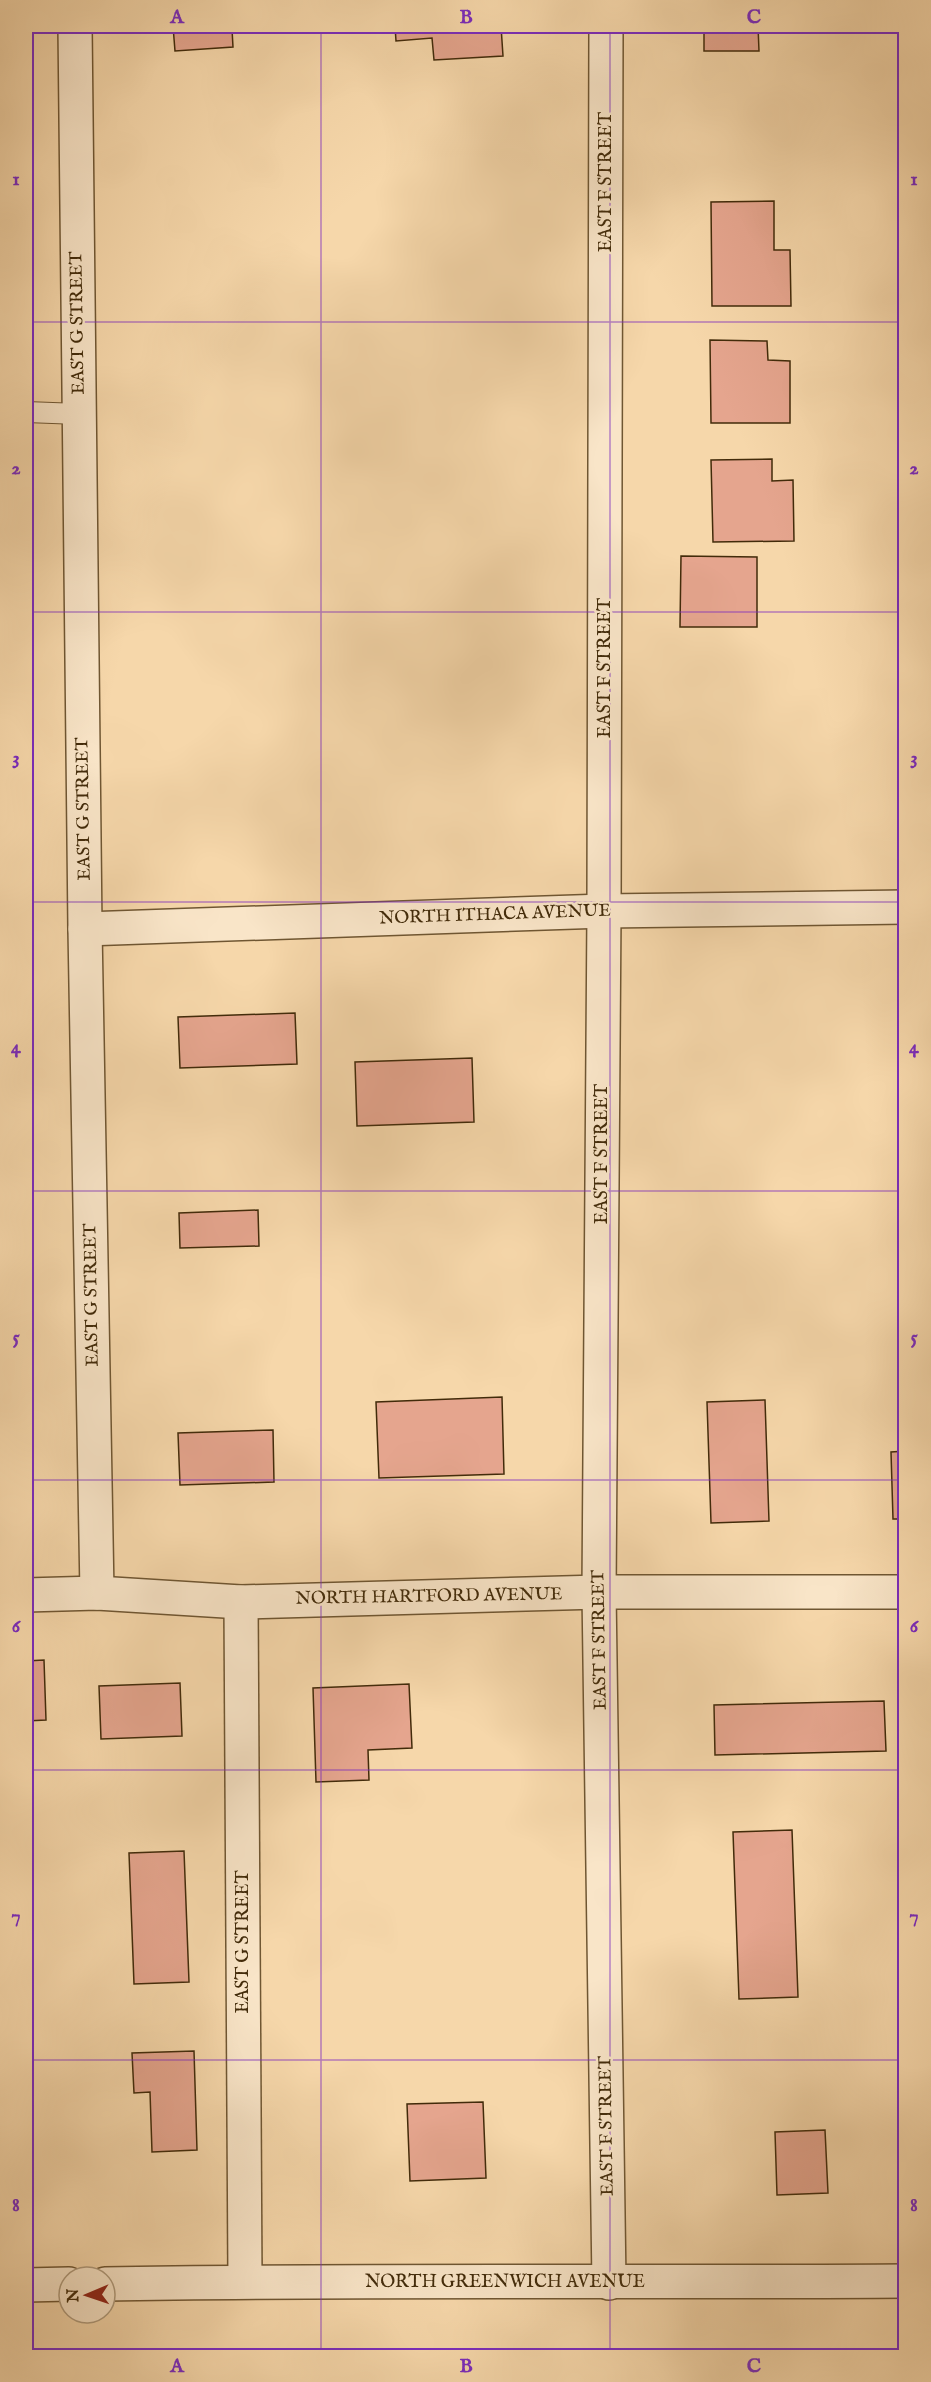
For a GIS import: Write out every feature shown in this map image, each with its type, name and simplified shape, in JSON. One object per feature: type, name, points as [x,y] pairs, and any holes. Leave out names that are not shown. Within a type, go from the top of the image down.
[{"type":"street","name":"EAST G STREET","points":[[75,26],[85,929],[97,1593]]},
{"type":"street","name":"EAST F STREET","points":[[606,26],[604,911],[599,1592],[609,2283]]},
{"type":"street","name":"NORTH ITHACA AVENUE","points":[[85,929],[604,911],[906,907]]},
{"type":"street","name":"NORTH HARTFORD AVENUE","points":[[26,1595],[97,1593],[241,1602],[599,1592],[906,1592]]},
{"type":"street","name":"EAST G STREET","points":[[241,1602],[245,2282]]},
{"type":"street","name":"NORTH GREENWICH AVENUE","points":[[117,2284],[906,2281]]},
{"type":"street","points":[[26,2285],[57,2284]]},
{"type":"lane","points":[[26,412],[79,414]]},
{"type":"building","points":[[173,26],[251,26],[251,28],[232,29],[233,47],[175,51]]},
{"type":"building","points":[[395,26],[501,26],[503,56],[434,60],[432,38],[396,41]]},
{"type":"building","points":[[704,26],[758,26],[759,51],[704,51]]},
{"type":"building","points":[[774,201],[774,250],[790,250],[791,306],[712,306],[711,202]]},
{"type":"building","points":[[710,340],[767,341],[768,360],[790,361],[790,423],[711,423]]},
{"type":"building","points":[[772,459],[772,481],[793,480],[794,541],[713,542],[711,460]]},
{"type":"building","points":[[681,556],[757,557],[757,627],[680,627]]},
{"type":"building","points":[[295,1013],[297,1064],[180,1068],[178,1017]]},
{"type":"building","points":[[472,1058],[474,1122],[357,1126],[355,1062]]},
{"type":"building","points":[[258,1210],[259,1246],[180,1248],[179,1213]]},
{"type":"building","points":[[502,1397],[504,1474],[379,1478],[376,1402]]},
{"type":"building","points":[[765,1400],[769,1521],[711,1523],[707,1402]]},
{"type":"building","points":[[273,1430],[274,1482],[180,1485],[178,1433]]},
{"type":"building","points":[[906,1451],[906,1519],[893,1519],[891,1452]]},
{"type":"building","points":[[44,1660],[46,1720],[26,1721],[26,1661]]},
{"type":"building","points":[[180,1683],[182,1736],[101,1739],[99,1686]]},
{"type":"building","points":[[409,1684],[412,1748],[368,1750],[369,1780],[316,1782],[313,1688]]},
{"type":"building","points":[[884,1701],[886,1751],[715,1755],[714,1705]]},
{"type":"building","points":[[792,1830],[798,1997],[739,1999],[733,1832]]},
{"type":"building","points":[[184,1851],[189,1982],[134,1984],[129,1853]]},
{"type":"building","points":[[194,2051],[197,2150],[152,2152],[150,2092],[134,2093],[132,2053]]},
{"type":"building","points":[[483,2102],[486,2178],[410,2181],[407,2104]]},
{"type":"building","points":[[825,2130],[828,2193],[777,2195],[775,2132]]},
{"type":"waterway","points":[[26,2018],[26,2038]]}]
